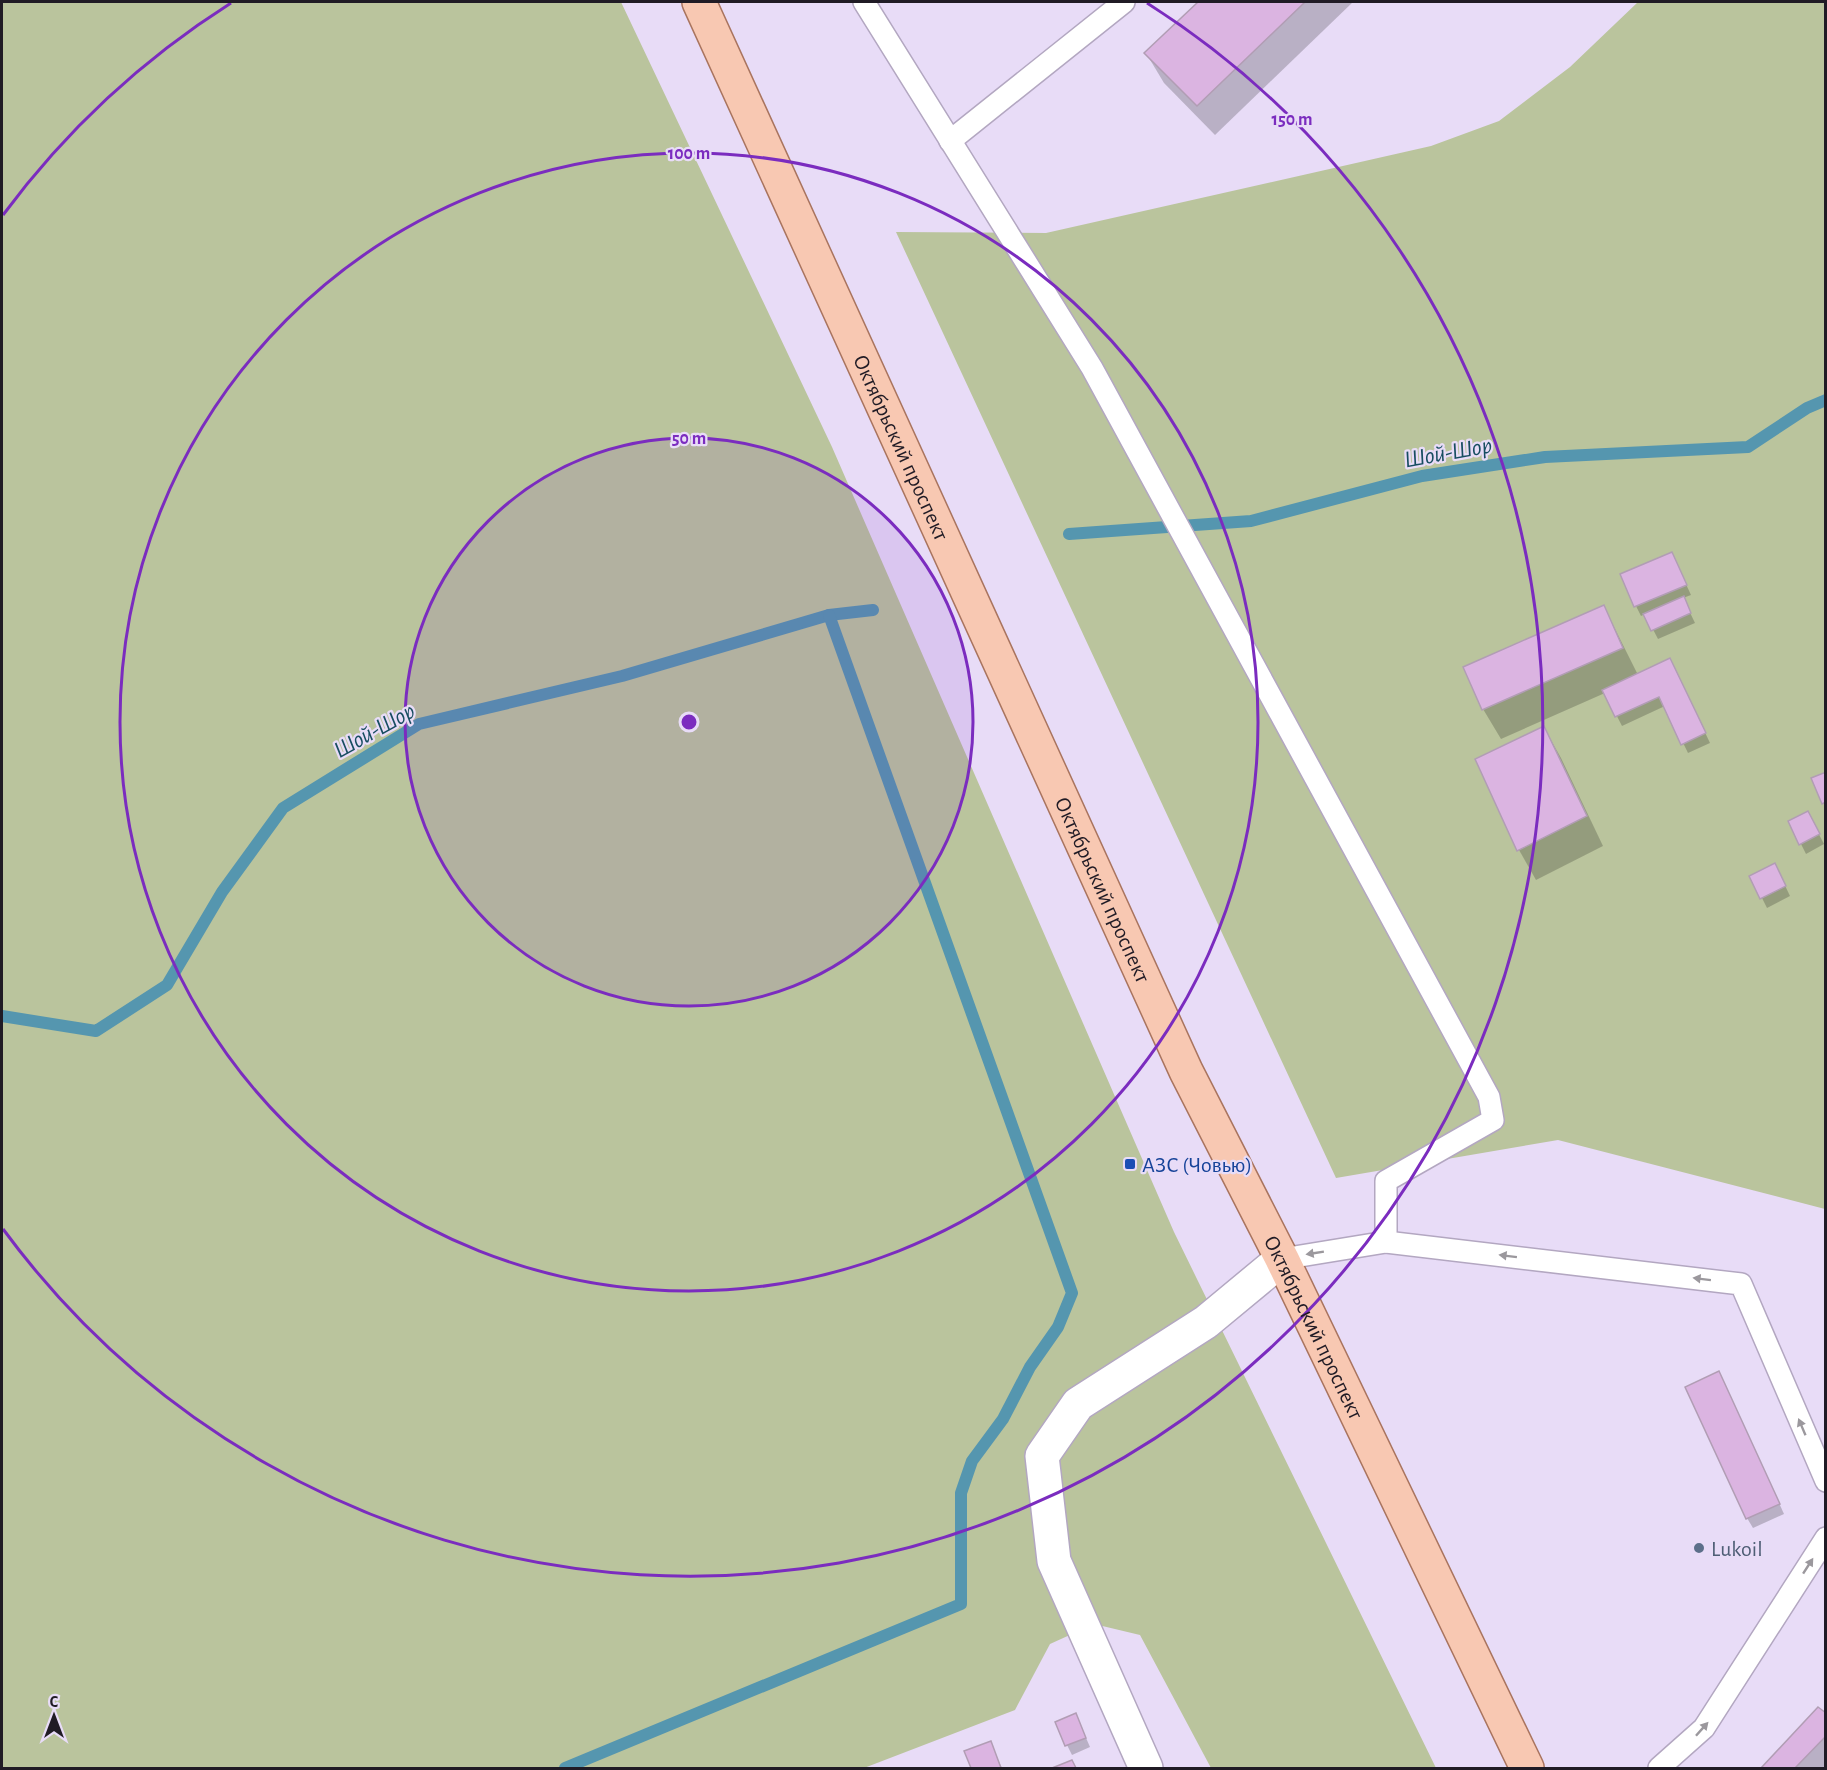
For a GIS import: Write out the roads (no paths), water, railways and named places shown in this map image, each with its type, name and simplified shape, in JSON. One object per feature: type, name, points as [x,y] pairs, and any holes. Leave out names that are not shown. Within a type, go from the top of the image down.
[{"type":"main road","name":"Октябрьский проспект","points":[[699,2],[1181,1060],[1282,1259],[1527,1768]]},
{"type":"street","points":[[1146,1768],[1054,1561],[1042,1456],[1078,1404],[1206,1322],[1282,1259]]},
{"type":"lane","points":[[864,2],[1092,368],[1489,1097],[1492,1120],[1386,1181],[1386,1242]]},
{"type":"lane","points":[[950,141],[1124,2]]},
{"type":"lane","points":[[1282,1259],[1386,1242],[1741,1284],[1826,1481]]},
{"type":"lane","points":[[1659,1768],[1704,1728],[1826,1538]]},
{"type":"waterway","name":"Шой-Шор","points":[[1069,534],[1251,521],[1422,476],[1545,457],[1748,447],[1807,408],[1826,400]]},
{"type":"waterway","name":"Шой-Шор","points":[[2,1016],[96,1031],[167,985],[222,892],[283,808],[419,724],[622,676],[829,615],[873,610]]},
{"type":"waterway","points":[[565,1768],[961,1604],[961,1493],[972,1461],[1003,1419],[1030,1367],[1058,1327],[1072,1293],[829,615]]},
{"type":"place","name":"АЗС (Човью)","points":[[1130,1164]]},
{"type":"place","name":"Lukoil","points":[[1699,1548]]}]
